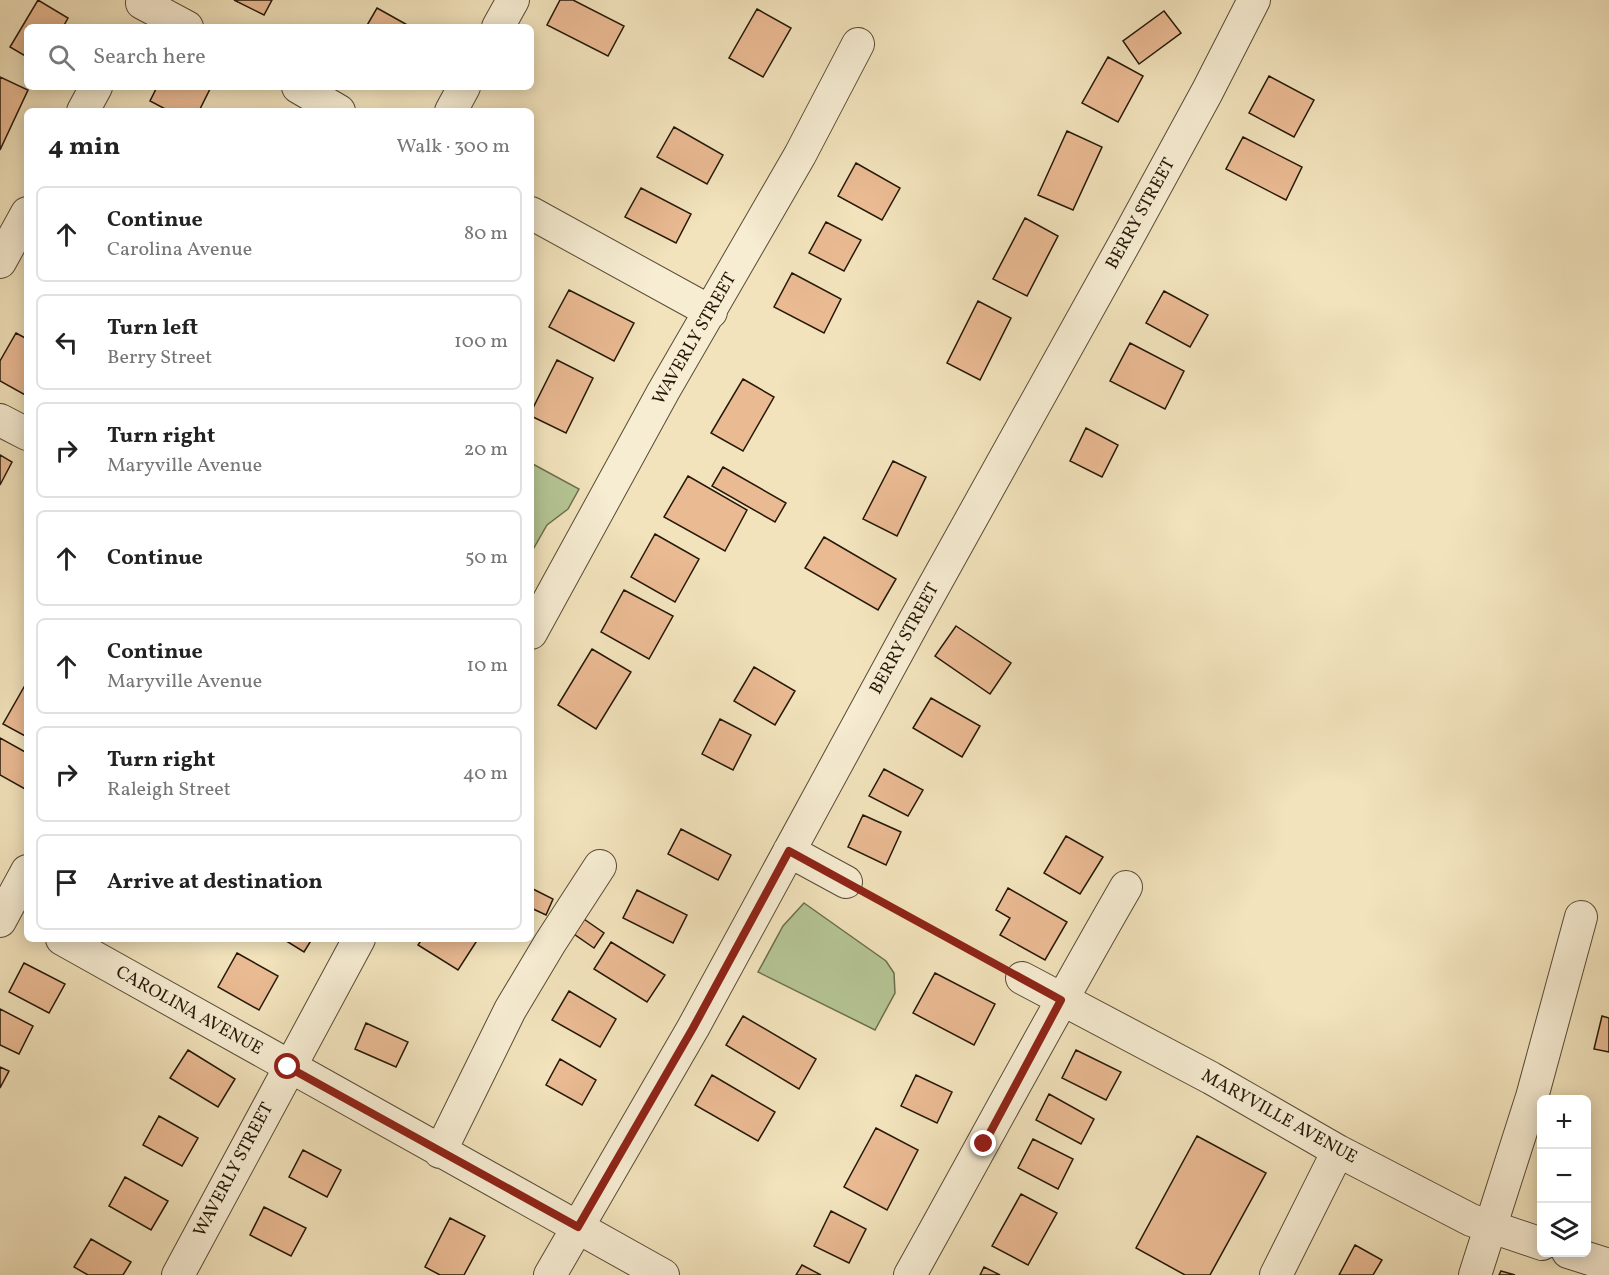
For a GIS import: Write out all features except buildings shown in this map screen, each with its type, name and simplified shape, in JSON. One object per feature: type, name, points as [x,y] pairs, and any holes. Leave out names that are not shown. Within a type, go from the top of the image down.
[{"type":"street","points":[[500,24],[513,0]]},
{"type":"street","name":"BERRY STREET","points":[[550,1275],[693,1028],[915,620],[1128,237],[1254,0]]},
{"type":"street","points":[[138,10],[178,24]]},
{"type":"street","name":"WAVERLY STREET","points":[[534,628],[663,392],[800,155],[858,44]]},
{"type":"street","points":[[84,108],[94,90]]},
{"type":"street","points":[[303,90],[334,108]]},
{"type":"street","points":[[453,108],[462,90]]},
{"type":"street","points":[[534,215],[711,312]]},
{"type":"street","points":[[0,262],[24,218]]},
{"type":"street","points":[[0,420],[24,432]]},
{"type":"street","points":[[789,851],[846,882]]},
{"type":"street","points":[[440,1152],[510,1010],[600,866]]},
{"type":"street","points":[[9,913],[24,878]]},
{"type":"street","points":[[910,1275],[984,1144],[1061,1000],[1126,887]]},
{"type":"street","points":[[1476,1275],[1532,1096],[1581,916]]},
{"type":"street","name":"CAROLINA AVENUE","points":[[67,942],[663,1275]]},
{"type":"street","name":"WAVERLY STREET","points":[[178,1275],[357,942]]},
{"type":"street","name":"MARYVILLE AVENUE","points":[[1022,978],[1210,1078],[1338,1151],[1471,1220],[1537,1242]]},
{"type":"street","points":[[1276,1275],[1338,1151]]},
{"type":"street","points":[[1584,1257],[1609,1265]]},
{"type":"path","points":[[846,882],[1022,978]]},
{"type":"green space","points":[[534,465],[579,489],[568,509],[547,525],[534,548]]},
{"type":"green space","points":[[804,903],[886,961],[894,973],[895,993],[875,1030],[758,972],[783,926]]},
{"type":"route","points":[[288,1067],[578,1227],[693,1028],[789,851],[1061,1000],[984,1144]]}]
